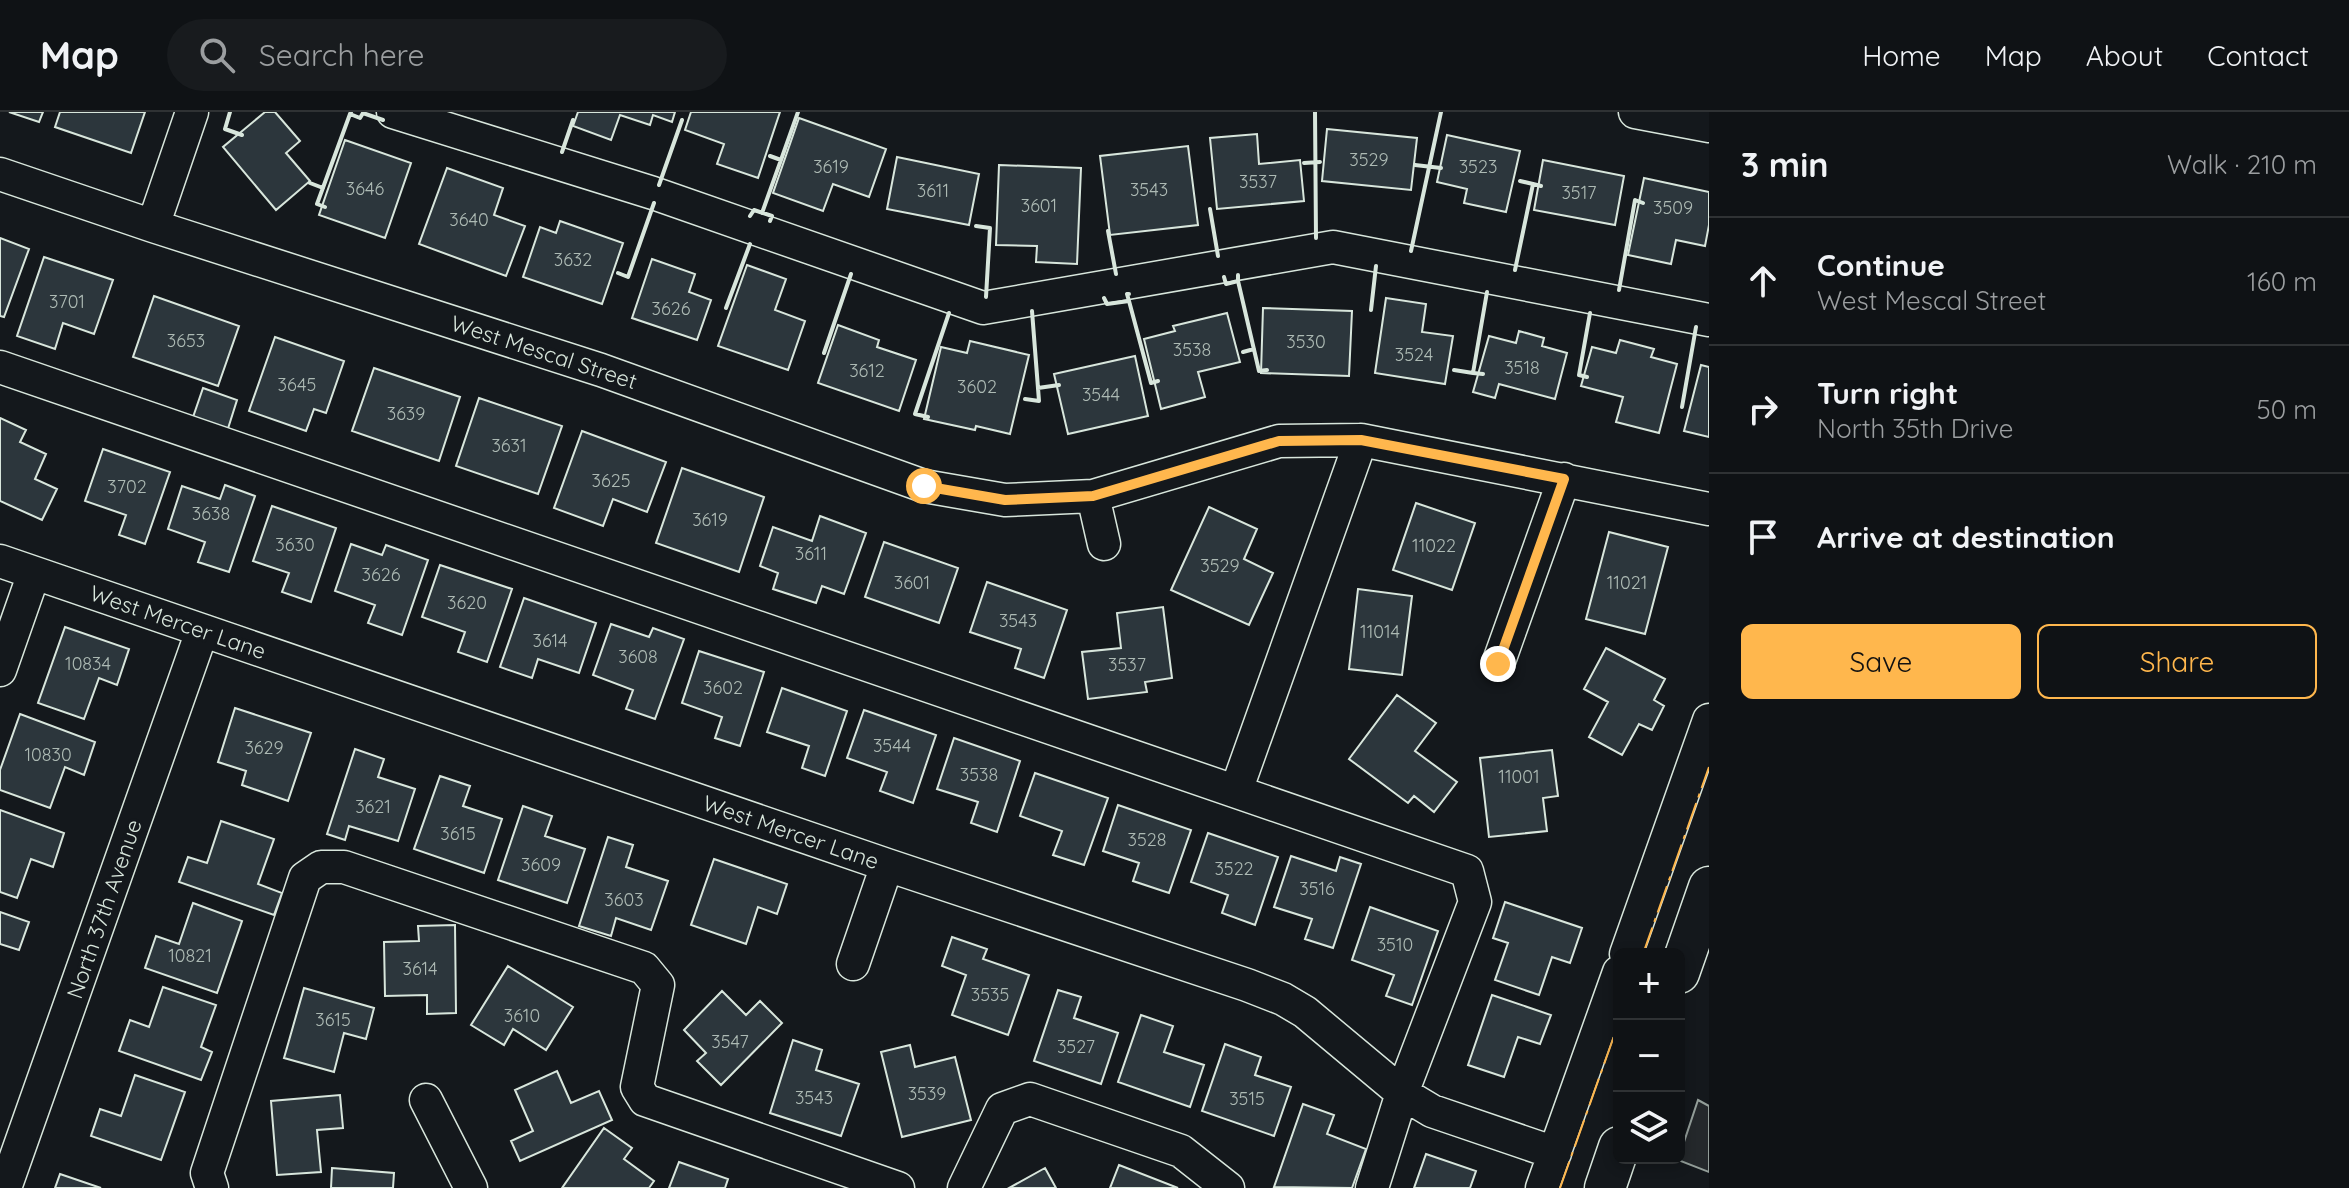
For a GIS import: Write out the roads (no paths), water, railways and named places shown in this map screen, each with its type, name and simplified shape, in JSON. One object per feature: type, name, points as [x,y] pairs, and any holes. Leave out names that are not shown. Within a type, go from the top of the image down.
[{"type":"main road","points":[[1685,963],[1701,936],[1709,887]]},
{"type":"main road","points":[[1605,1188],[1613,1164]]},
{"type":"street","points":[[153,226],[192,112]]},
{"type":"street","points":[[393,112],[653,193],[983,308],[1333,247],[1709,320]]},
{"type":"street","points":[[1635,112],[1709,126]]},
{"type":"street","name":"West Mescal Street","points":[[0,174],[601,370],[924,486],[1005,500],[1093,496],[1279,441],[1361,440],[1709,509]]},
{"type":"street","points":[[0,367],[1467,871],[1475,902],[1402,1093],[1372,1188]]},
{"type":"street","points":[[1236,791],[1361,440]]},
{"type":"street","points":[[1498,664],[1564,479]]},
{"type":"street","points":[[1093,496],[1104,544]]},
{"type":"street","name":"West Mercer Lane","points":[[0,561],[1283,999],[1305,1012],[1402,1093],[1432,1111],[1555,1153]]},
{"type":"street","points":[[0,670],[34,573]]},
{"type":"street","name":"North 37th Avenue","points":[[5,1188],[202,631]]},
{"type":"street","points":[[1628,948],[1709,720]]},
{"type":"street","points":[[853,964],[887,865]]},
{"type":"street","points":[[212,1188],[207,1173],[305,878],[321,867],[344,867],[644,968],[658,985],[637,1087],[645,1100],[898,1188]]},
{"type":"street","points":[[1542,1188],[1613,989]]},
{"type":"street","points":[[964,1188],[1002,1109],[1030,1099],[1181,1151],[1228,1188]]},
{"type":"street","points":[[426,1100],[471,1188]]}]
